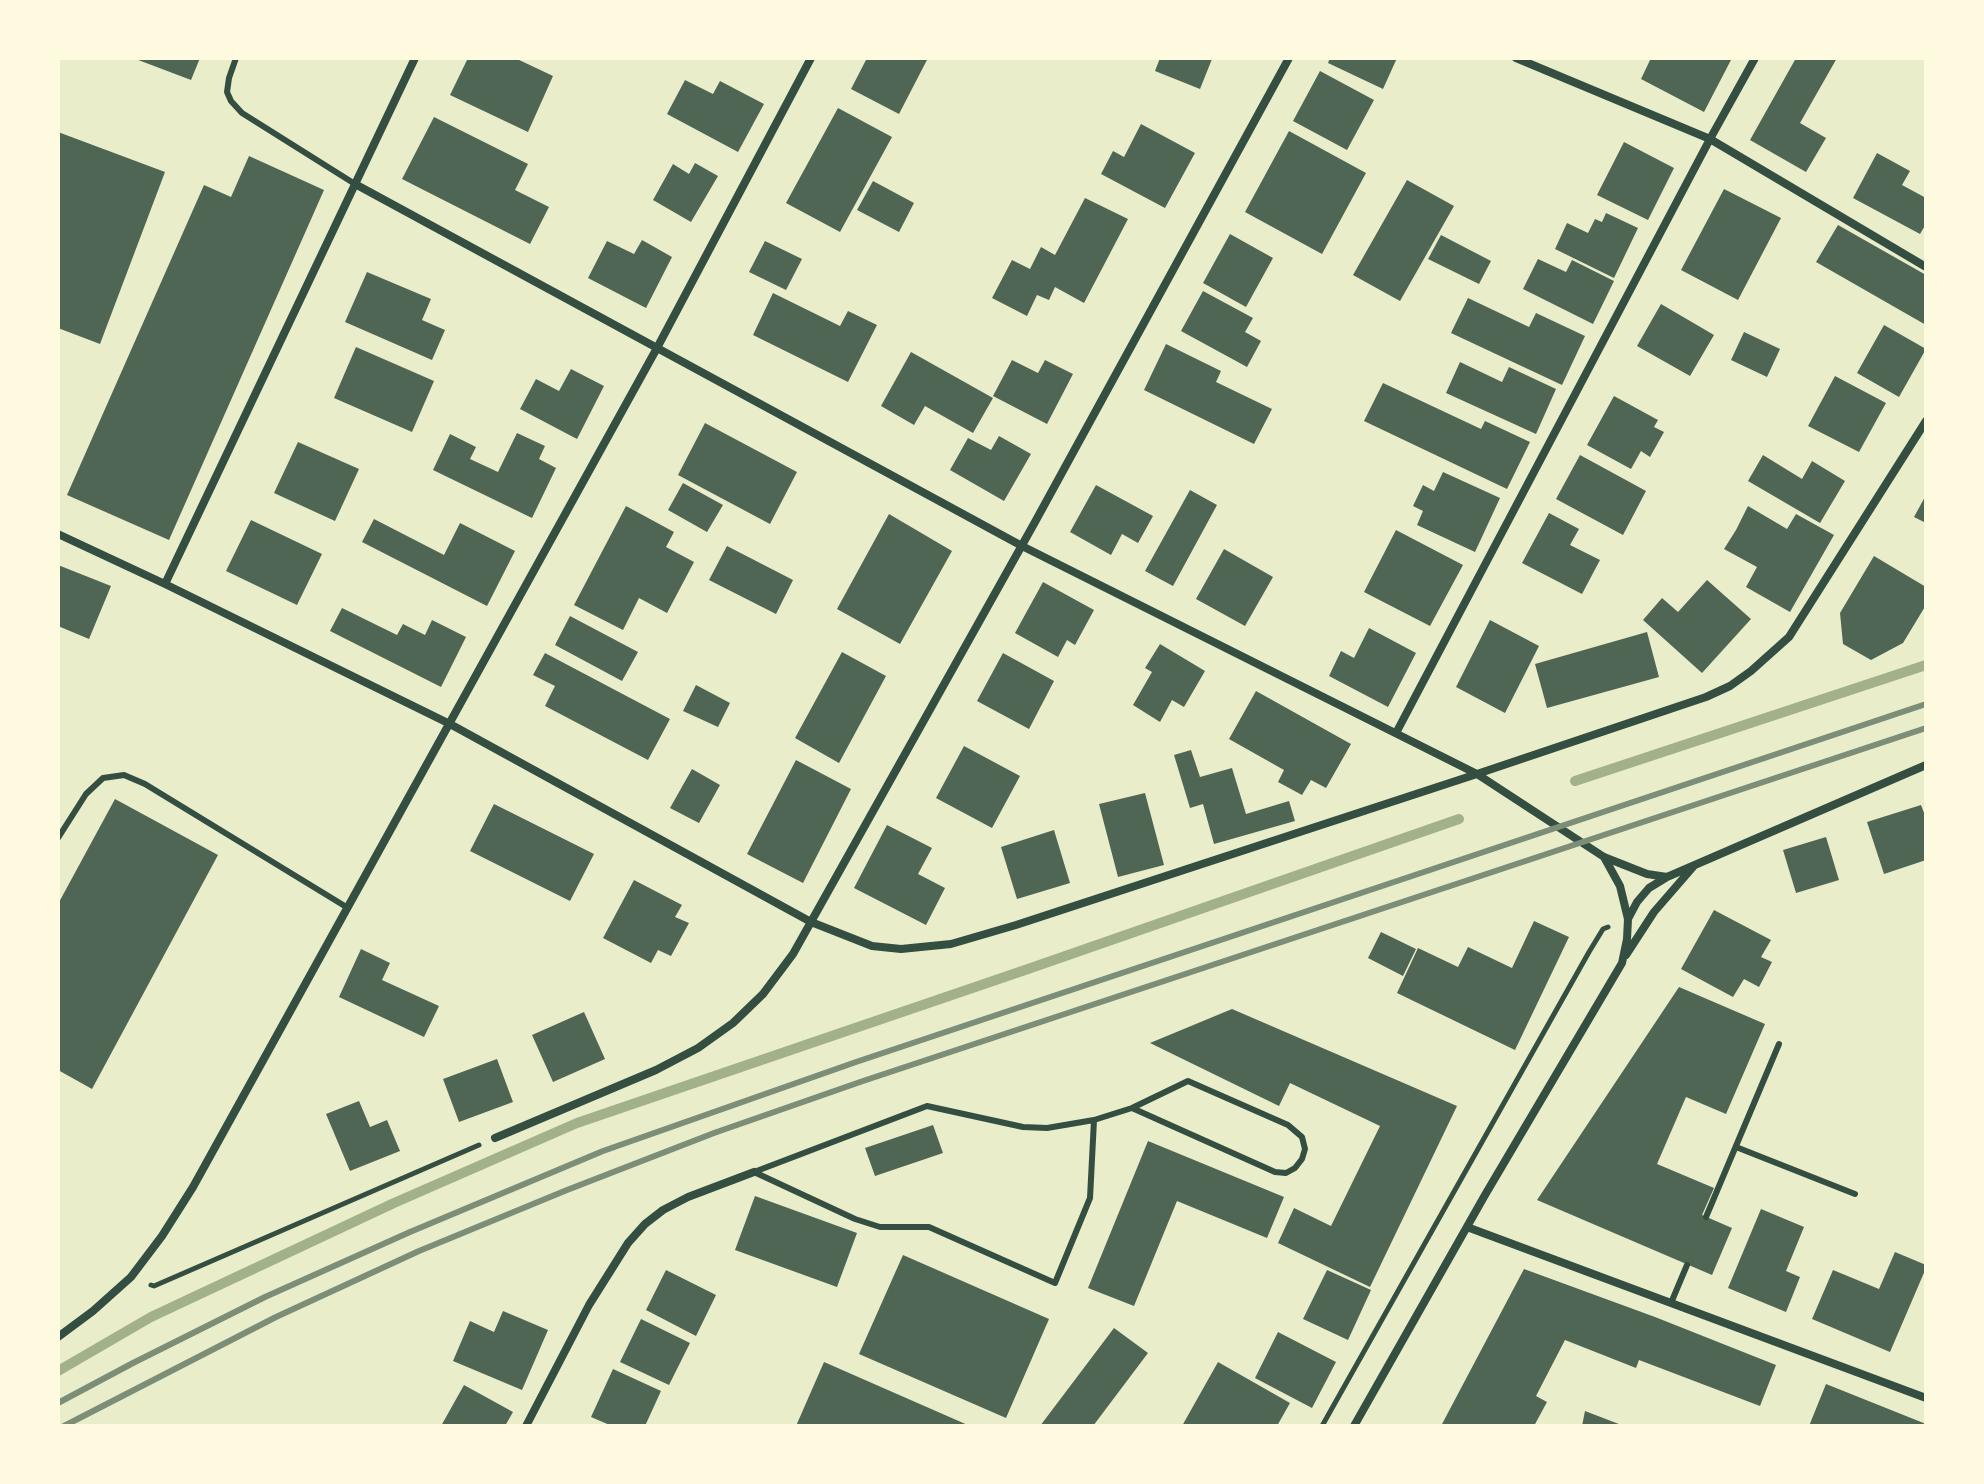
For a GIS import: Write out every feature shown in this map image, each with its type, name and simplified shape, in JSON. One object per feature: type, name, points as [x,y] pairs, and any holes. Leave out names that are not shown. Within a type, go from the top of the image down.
[{"type":"street","points":[[165,584],[415,58]]},
{"type":"street","points":[[58,1337],[131,1277],[193,1187],[657,348],[811,58]]},
{"type":"street","points":[[495,1138],[656,1070],[698,1048],[733,1023],[763,994],[793,954],[1022,546],[1289,58]]},
{"type":"street","points":[[1516,58],[1710,139],[1926,267]]},
{"type":"street","points":[[1396,733],[1755,58]]},
{"type":"street","points":[[355,184],[1022,546],[1477,774],[1604,857],[1647,874],[1667,877]]},
{"type":"street","points":[[58,534],[450,724],[811,922],[872,946],[901,949],[951,944],[1016,925],[1477,774],[1706,697],[1730,686],[1789,637],[1926,421]]},
{"type":"street","points":[[1628,919],[1649,888],[1667,877],[1926,765]]},
{"type":"street","points":[[1604,857],[1620,886],[1628,919],[1622,963]]},
{"type":"street","points":[[1354,1426],[1637,936],[1693,867]]},
{"type":"street","points":[[526,1426],[589,1305],[628,1243],[645,1224],[688,1197],[754,1172]]},
{"type":"street","points":[[1467,1227],[1926,1398]]},
{"type":"lane","points":[[236,58],[227,92],[242,113],[355,184]]},
{"type":"lane","points":[[58,838],[86,794],[103,778],[124,775],[145,784],[348,908]]},
{"type":"lane","points":[[1706,1217],[1779,1044]]},
{"type":"lane","points":[[754,1172],[927,1106],[1023,1127],[1047,1128],[1094,1120],[1132,1108],[1188,1081],[1288,1125],[1302,1137],[1305,1149],[1295,1168],[1286,1173],[1275,1172],[1132,1108]]},
{"type":"lane","points":[[754,1172],[855,1219],[880,1227],[929,1227],[1055,1283],[1090,1198],[1094,1120]]},
{"type":"lane","points":[[1736,1147],[1855,1194]]},
{"type":"lane","points":[[1671,1303],[1687,1265]]},
{"type":"path","points":[[1322,1426],[1603,929],[1628,919]]},
{"type":"path","points":[[131,1277],[154,1286],[495,1138]]},
{"type":"building","points":[[133,58],[200,58],[191,80]]},
{"type":"building","points":[[468,58],[515,58],[553,76],[528,132],[450,95]]},
{"type":"building","points":[[867,58],[928,58],[899,114],[851,89]]},
{"type":"building","points":[[1160,58],[1212,59],[1200,89],[1155,71]]},
{"type":"building","points":[[1330,58],[1397,58],[1383,89],[1328,63]]},
{"type":"building","points":[[1651,58],[1732,58],[1704,112],[1641,79]]},
{"type":"building","points":[[1796,58],[1837,58],[1800,123],[1826,138],[1806,172],[1750,140]]},
{"type":"building","points":[[1320,71],[1374,100],[1347,150],[1293,121]]},
{"type":"building","points":[[685,80],[713,94],[720,81],[764,104],[738,152],[667,114]]},
{"type":"building","points":[[838,108],[892,137],[840,232],[786,203]]},
{"type":"building","points":[[434,117],[528,164],[515,190],[549,207],[530,244],[402,179]]},
{"type":"building","points":[[1141,124],[1195,153],[1165,208],[1101,174],[1113,151],[1124,157]]},
{"type":"building","points":[[1289,131],[1366,173],[1322,254],[1245,212]]},
{"type":"building","points":[[58,132],[165,172],[100,344],[58,328]]},
{"type":"building","points":[[1624,142],[1674,168],[1648,220],[1597,195]]},
{"type":"building","points":[[1877,153],[1910,171],[1902,185],[1926,198],[1926,224],[1920,234],[1853,198]]},
{"type":"building","points":[[249,156],[324,190],[169,540],[67,495],[204,185],[231,197]]},
{"type":"building","points":[[695,163],[718,176],[691,222],[653,200],[673,164],[689,174]]},
{"type":"building","points":[[1407,180],[1454,206],[1400,301],[1353,275]]},
{"type":"building","points":[[873,181],[914,203],[899,232],[857,210]]},
{"type":"building","points":[[1724,189],[1781,218],[1738,300],[1681,270]]},
{"type":"building","points":[[1085,198],[1128,219],[1084,303],[1055,287],[1049,300],[1037,295],[1027,316],[992,298],[1012,260],[1030,269],[1041,247],[1055,255]]},
{"type":"building","points":[[1606,213],[1638,228],[1614,278],[1555,249],[1567,223],[1588,233],[1595,219],[1602,222]]},
{"type":"building","points":[[1838,225],[1926,275],[1926,325],[1816,262]]},
{"type":"building","points":[[1230,234],[1273,258],[1246,307],[1203,283]]},
{"type":"building","points":[[1441,235],[1491,261],[1479,284],[1428,259]]},
{"type":"building","points":[[642,240],[672,257],[646,308],[588,278],[607,241],[634,254]]},
{"type":"building","points":[[765,241],[802,259],[786,290],[749,272]]},
{"type":"building","points":[[1538,259],[1566,272],[1572,260],[1614,281],[1593,324],[1523,289]]},
{"type":"building","points":[[367,272],[431,299],[422,320],[445,330],[432,360],[345,322]]},
{"type":"building","points":[[1203,291],[1253,318],[1245,332],[1261,341],[1247,367],[1181,331]]},
{"type":"building","points":[[773,293],[840,326],[848,311],[877,325],[848,382],[753,335]]},
{"type":"building","points":[[1468,298],[1529,327],[1536,313],[1585,336],[1562,385],[1451,333]]},
{"type":"building","points":[[1661,304],[1714,335],[1690,376],[1637,346]]},
{"type":"building","points":[[1884,325],[1926,349],[1899,397],[1857,373]]},
{"type":"building","points":[[1744,332],[1780,349],[1767,377],[1731,360]]},
{"type":"building","points":[[1166,344],[1221,371],[1216,382],[1272,409],[1254,444],[1144,390]]},
{"type":"building","points":[[356,347],[434,381],[412,432],[334,398]]},
{"type":"building","points":[[911,352],[993,398],[973,433],[925,406],[914,425],[881,406]]},
{"type":"building","points":[[1012,360],[1038,373],[1045,360],[1073,374],[1047,424],[993,396]]},
{"type":"building","points":[[1460,362],[1502,382],[1509,367],[1556,389],[1536,434],[1446,393]]},
{"type":"building","points":[[571,369],[604,386],[577,439],[520,409],[536,379],[559,391]]},
{"type":"building","points":[[1835,376],[1886,403],[1859,452],[1808,426]]},
{"type":"building","points":[[1383,383],[1481,429],[1485,421],[1530,442],[1507,489],[1364,421]]},
{"type":"building","points":[[1614,396],[1658,420],[1654,427],[1664,432],[1650,457],[1641,451],[1631,469],[1587,445]]},
{"type":"building","points":[[705,423],[797,472],[770,524],[678,475]]},
{"type":"building","points":[[517,433],[545,446],[539,459],[556,468],[532,518],[433,470],[450,434],[476,447],[470,459],[498,472]]},
{"type":"building","points":[[999,436],[1031,454],[1004,501],[950,470],[968,438],[991,450]]},
{"type":"building","points":[[298,442],[359,469],[335,521],[274,493]]},
{"type":"building","points":[[1580,455],[1646,491],[1623,535],[1556,499]]},
{"type":"building","points":[[1763,455],[1802,479],[1812,461],[1845,481],[1820,523],[1748,481]]},
{"type":"building","points":[[1443,472],[1500,498],[1475,552],[1417,525],[1423,511],[1413,506],[1423,485],[1434,491]]},
{"type":"building","points":[[683,483],[723,505],[707,532],[668,510]]},
{"type":"building","points":[[1096,485],[1153,516],[1138,543],[1122,534],[1111,555],[1070,532]]},
{"type":"building","points":[[1190,490],[1217,505],[1173,586],[1145,571]]},
{"type":"building","points":[[1926,495],[1926,523],[1914,517]]},
{"type":"building","points":[[626,506],[674,532],[666,547],[694,562],[667,613],[639,598],[623,630],[574,605]]},
{"type":"building","points":[[1748,506],[1787,529],[1796,514],[1834,535],[1790,612],[1746,587],[1757,567],[1724,549]]},
{"type":"building","points":[[1549,513],[1579,529],[1570,545],[1600,560],[1582,594],[1522,563]]},
{"type":"building","points":[[889,514],[952,551],[900,644],[837,609]]},
{"type":"building","points":[[374,519],[444,555],[460,523],[515,551],[487,606],[362,542]]},
{"type":"building","points":[[251,520],[322,554],[297,605],[226,571]]},
{"type":"building","points":[[1396,530],[1463,565],[1430,626],[1364,592]]},
{"type":"building","points":[[727,546],[793,580],[776,614],[709,580]]},
{"type":"building","points":[[1224,549],[1273,577],[1245,626],[1196,599]]},
{"type":"building","points":[[1874,556],[1926,587],[1926,605],[1903,643],[1871,660],[1843,644],[1840,613]]},
{"type":"building","points":[[58,565],[111,586],[89,639],[58,626]]},
{"type":"building","points":[[1707,580],[1751,619],[1702,673],[1643,620],[1662,598],[1678,612]]},
{"type":"building","points":[[1043,582],[1094,610],[1075,645],[1067,640],[1058,657],[1015,633]]},
{"type":"building","points":[[342,608],[397,635],[403,624],[425,635],[432,620],[466,637],[441,687],[330,631]]},
{"type":"building","points":[[570,616],[638,652],[622,681],[555,645]]},
{"type":"building","points":[[1490,620],[1539,646],[1505,713],[1456,687]]},
{"type":"building","points":[[1369,628],[1416,653],[1388,707],[1329,676],[1341,651],[1354,658]]},
{"type":"building","points":[[1647,632],[1659,677],[1547,708],[1535,664]]},
{"type":"building","points":[[1160,644],[1205,671],[1184,707],[1172,700],[1160,722],[1133,705],[1152,672],[1145,668]]},
{"type":"building","points":[[842,652],[886,676],[839,763],[795,738]]},
{"type":"building","points":[[545,653],[670,719],[648,760],[545,706],[555,686],[533,675]]},
{"type":"building","points":[[1003,653],[1054,681],[1029,729],[977,701]]},
{"type":"building","points":[[696,685],[730,703],[718,727],[683,711]]},
{"type":"building","points":[[1256,691],[1351,744],[1326,788],[1311,780],[1302,795],[1278,782],[1284,770],[1229,739]]},
{"type":"building","points":[[964,746],[1020,776],[992,828],[936,798]]},
{"type":"building","points":[[1191,750],[1200,777],[1232,768],[1246,814],[1289,801],[1295,821],[1214,844],[1203,804],[1190,808],[1174,755]]},
{"type":"building","points":[[796,760],[851,789],[803,883],[747,854]]},
{"type":"building","points":[[692,769],[720,785],[699,823],[670,808]]},
{"type":"building","points":[[1145,793],[1164,865],[1118,877],[1099,804]]},
{"type":"building","points":[[115,799],[218,855],[92,1089],[58,1070],[58,904]]},
{"type":"building","points":[[494,804],[594,854],[570,901],[470,851]]},
{"type":"building","points":[[1921,805],[1926,818],[1926,860],[1884,874],[1867,822]]},
{"type":"building","points":[[887,825],[932,848],[918,874],[945,888],[926,925],[854,888]]},
{"type":"building","points":[[1054,830],[1070,883],[1017,899],[1001,847]]},
{"type":"building","points":[[1826,837],[1839,880],[1796,893],[1783,850]]},
{"type":"building","points":[[634,880],[682,905],[675,917],[689,923],[671,956],[658,950],[651,963],[603,938]]},
{"type":"building","points":[[1714,910],[1771,940],[1761,957],[1772,962],[1759,987],[1744,979],[1733,997],[1681,969]]},
{"type":"building","points":[[1534,921],[1569,937],[1515,1050],[1397,993],[1418,948],[1458,967],[1468,947],[1512,968]]},
{"type":"building","points":[[1381,932],[1416,949],[1403,976],[1368,958]]},
{"type":"building","points":[[361,949],[390,963],[382,980],[439,1006],[424,1037],[339,997]]},
{"type":"building","points":[[1679,987],[1765,1024],[1726,1114],[1686,1097],[1657,1164],[1714,1188],[1702,1215],[1732,1228],[1712,1275],[1537,1200]]},
{"type":"building","points":[[1232,1009],[1457,1106],[1370,1287],[1278,1243],[1294,1208],[1331,1226],[1380,1126],[1290,1083],[1279,1106],[1150,1043]]},
{"type":"building","points":[[584,1012],[605,1059],[553,1082],[532,1035]]},
{"type":"building","points":[[497,1059],[513,1102],[459,1122],[443,1079]]},
{"type":"building","points":[[359,1101],[370,1127],[387,1120],[400,1151],[350,1171],[326,1114]]},
{"type":"building","points":[[933,1125],[943,1153],[875,1176],[865,1148]]},
{"type":"building","points":[[1148,1141],[1284,1197],[1267,1238],[1177,1201],[1134,1306],[1088,1288]]},
{"type":"building","points":[[755,1196],[857,1233],[837,1287],[735,1250]]},
{"type":"building","points":[[1761,1209],[1804,1227],[1786,1271],[1800,1277],[1786,1312],[1728,1288]]},
{"type":"building","points":[[1895,1252],[1926,1265],[1926,1268],[1890,1352],[1812,1319],[1833,1270],[1879,1289]]},
{"type":"building","points":[[903,1255],[1049,1319],[1006,1418],[859,1354]]},
{"type":"building","points":[[1524,1269],[1776,1365],[1760,1406],[1639,1360],[1636,1368],[1565,1340],[1536,1396],[1547,1402],[1534,1426],[1441,1426]]},
{"type":"building","points":[[666,1270],[716,1295],[696,1336],[646,1310]]},
{"type":"building","points":[[1327,1270],[1371,1290],[1348,1340],[1303,1319]]},
{"type":"building","points":[[503,1311],[548,1330],[522,1390],[453,1361],[470,1321],[494,1332]]},
{"type":"building","points":[[641,1319],[690,1343],[669,1385],[620,1362]]},
{"type":"building","points":[[1114,1328],[1148,1353],[1093,1426],[1040,1426]]},
{"type":"building","points":[[1278,1332],[1336,1362],[1312,1408],[1255,1378]]},
{"type":"building","points":[[824,1362],[970,1426],[796,1426]]},
{"type":"building","points":[[1218,1362],[1290,1403],[1277,1426],[1182,1426]]},
{"type":"building","points":[[613,1369],[661,1391],[645,1426],[612,1426],[591,1417]]},
{"type":"building","points":[[1826,1384],[1926,1424],[1926,1426],[1809,1426]]},
{"type":"building","points":[[464,1385],[513,1412],[505,1426],[441,1426]]},
{"type":"building","points":[[1585,1411],[1624,1426],[1582,1426]]},
{"type":"waterway","points":[[1575,781],[1926,665]]},
{"type":"waterway","points":[[58,1371],[151,1317],[394,1203],[577,1123],[1459,819]]},
{"type":"railway","points":[[58,1403],[265,1297],[603,1151],[856,1062],[1926,704]]},
{"type":"railway","points":[[64,1426],[276,1317],[419,1251],[714,1133],[1926,728]]}]
